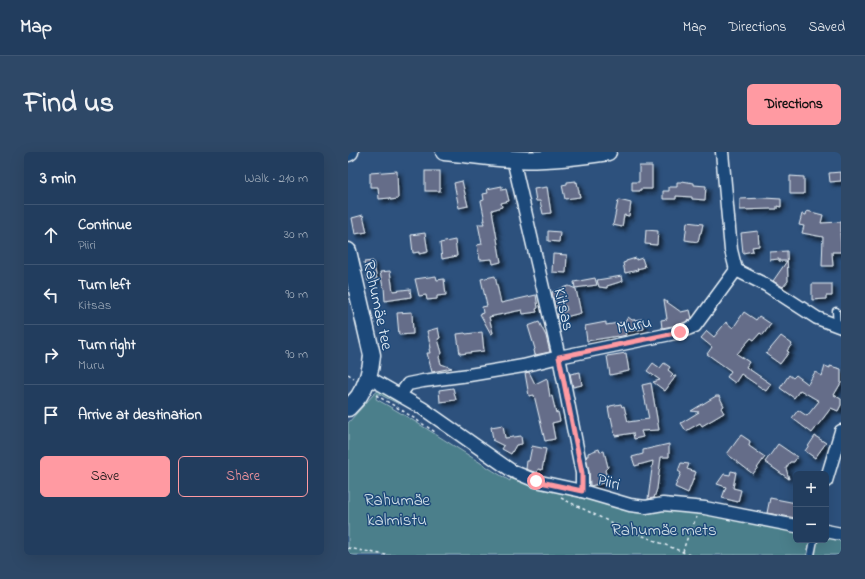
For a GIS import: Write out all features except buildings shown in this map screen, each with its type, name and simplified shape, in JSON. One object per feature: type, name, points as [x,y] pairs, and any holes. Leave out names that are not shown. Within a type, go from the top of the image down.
[{"type":"street","points":[[444,152],[513,159],[550,159],[608,152]]},
{"type":"street","points":[[722,152],[731,250],[736,270],[766,285],[817,318],[839,326]]},
{"type":"street","name":"Kitsas","points":[[513,159],[559,357],[582,473],[582,491]]},
{"type":"street","name":"Rahumäe tee","points":[[348,251],[372,355],[371,367],[361,378],[359,395],[348,408]]},
{"type":"street","name":"Muru","points":[[400,396],[408,384],[523,366],[680,332],[695,326],[736,270]]},
{"type":"street","name":"Piiri","points":[[361,378],[422,408],[512,471],[536,481],[582,491],[630,505],[646,507],[663,504],[702,508],[793,525]]},
{"type":"street","points":[[829,471],[841,431]]},
{"type":"street","points":[[829,532],[841,534]]},
{"type":"lane","points":[[836,311],[839,326]]},
{"type":"lane","points":[[811,555],[813,543]]},
{"type":"path","points":[[348,374],[361,378]]},
{"type":"path","points":[[376,396],[404,411]]},
{"type":"path","points":[[683,552],[685,542],[702,508]]},
{"type":"path","points":[[348,548],[386,555]]},
{"type":"green space","points":[[379,390],[399,404],[380,394],[377,394],[376,399],[510,481],[512,471],[630,505],[663,504],[793,526],[793,543],[829,543],[829,532],[841,534],[841,555],[348,555],[348,423]]},
{"type":"route","points":[[536,481],[582,491],[582,473],[559,357],[680,332]]},
{"type":"park label","name":"Rahumäe kalmistu","points":[[397,509]]},
{"type":"park label","name":"Rahumäe mets","points":[[664,529]]}]
